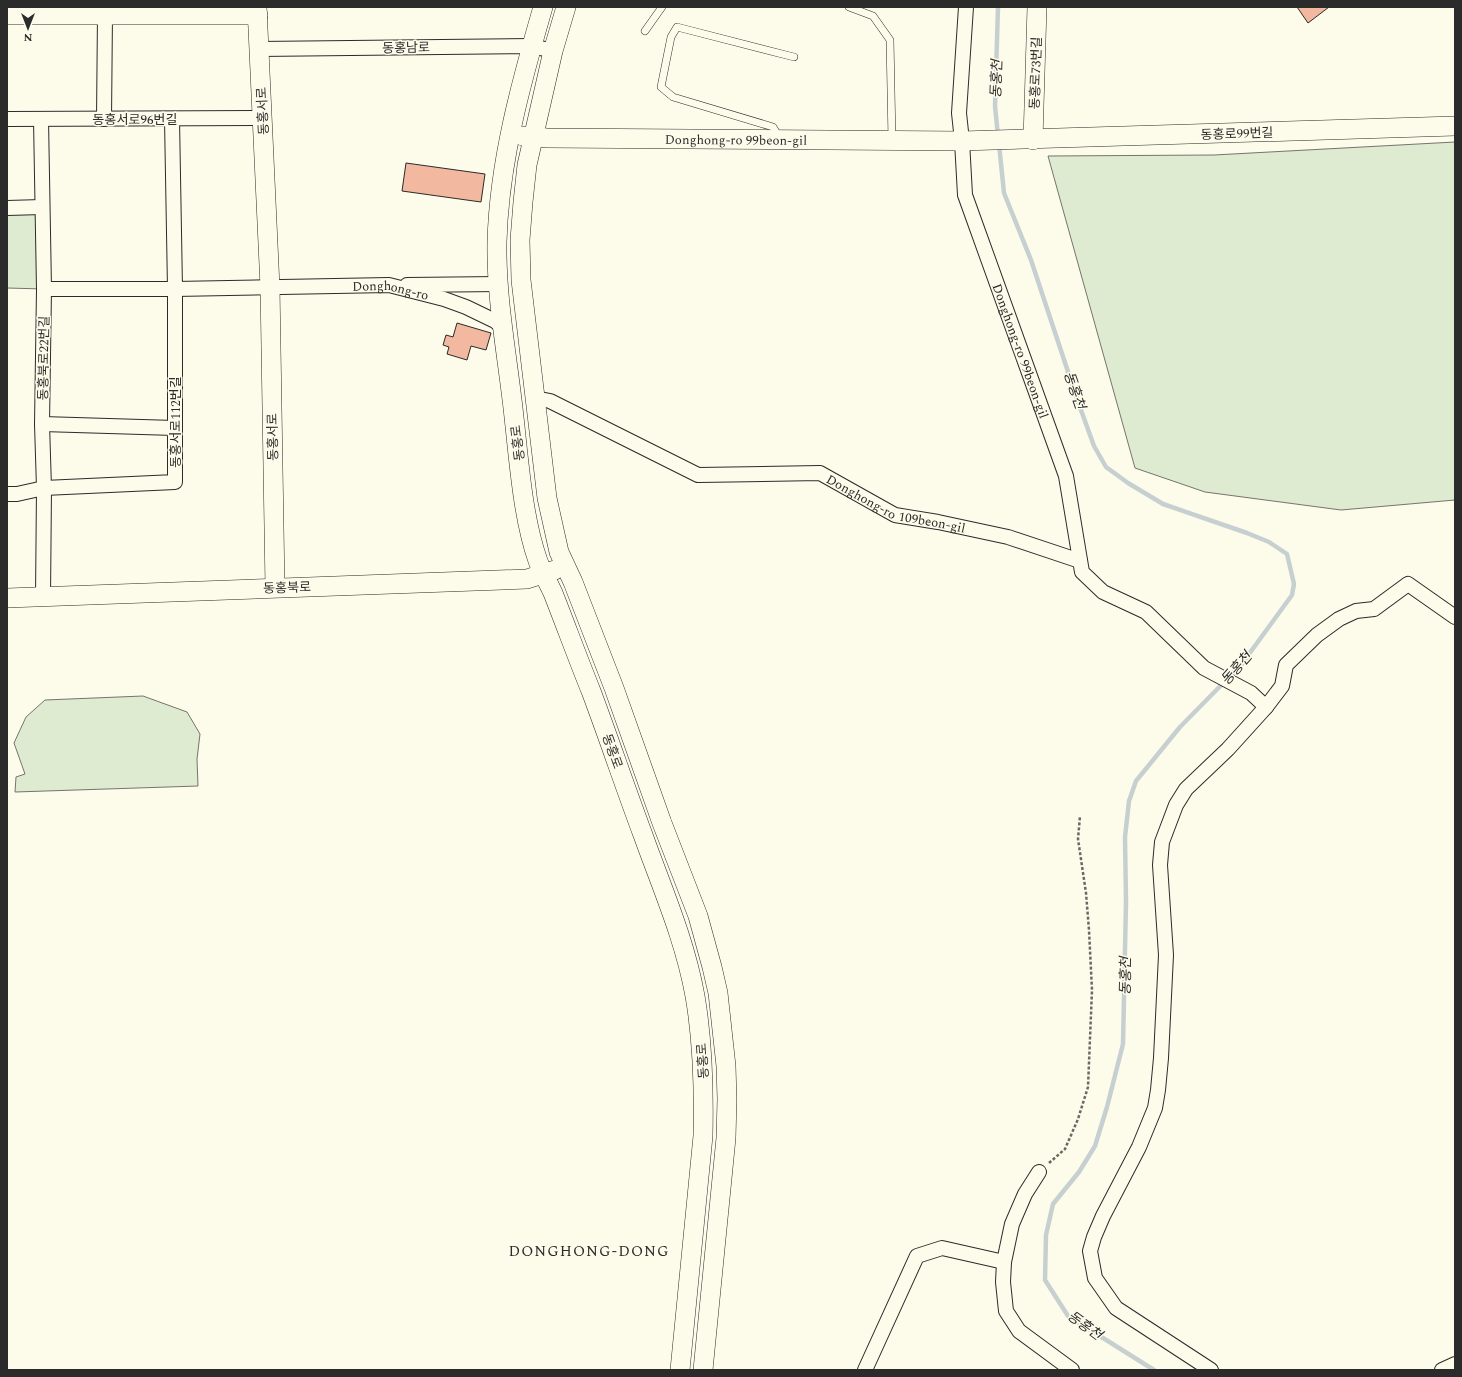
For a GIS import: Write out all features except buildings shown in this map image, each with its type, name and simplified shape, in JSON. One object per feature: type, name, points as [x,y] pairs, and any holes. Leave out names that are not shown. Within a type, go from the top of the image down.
[{"type":"main road","points":[[510,135],[543,7]]},
{"type":"main road","points":[[534,137],[553,51],[566,7]]},
{"type":"main road","name":"동홍로73번길","points":[[1026,139],[1036,7]]},
{"type":"main road","points":[[7,15],[257,11]]},
{"type":"main road","name":"동홍서로","points":[[257,11],[270,287],[275,588]]},
{"type":"main road","name":"동홍로99번길","points":[[969,141],[1455,126]]},
{"type":"main road","name":"Donghong-ro 99beon-gil","points":[[510,135],[534,137],[969,141]]},
{"type":"main road","name":"동홍로","points":[[510,135],[500,200],[497,240],[502,327],[524,502],[538,560],[552,591],[592,696],[676,923],[695,997],[703,1068],[703,1136],[680,1370]]},
{"type":"main road","name":"동홍로","points":[[534,137],[527,165],[522,202],[520,261],[547,498],[559,552],[573,582],[614,688],[662,823],[698,916],[718,994],[726,1066],[726,1138],[703,1370]]},
{"type":"main road","name":"동홍북로","points":[[7,598],[43,598],[527,579],[565,566]]},
{"type":"street","points":[[966,7],[958,113],[969,141]]},
{"type":"street","points":[[104,119],[106,14]]},
{"type":"street","name":"동홍남로","points":[[259,49],[532,46],[553,51]]},
{"type":"street","name":"동홍서로96번길","points":[[7,119],[262,118]]},
{"type":"street","name":"동홍북로22번길","points":[[41,119],[44,289],[42,424],[44,488],[43,598]]},
{"type":"street","points":[[172,119],[175,289]]},
{"type":"street","name":"Donghong-ro 99beon-gil","points":[[969,141],[965,195],[1066,476],[1080,561]]},
{"type":"street","points":[[7,208],[42,207]]},
{"type":"street","points":[[390,285],[499,284]]},
{"type":"street","name":"Donghong-ro","points":[[270,287],[390,285],[444,299],[466,307],[502,327]]},
{"type":"street","points":[[44,289],[270,287]]},
{"type":"street","name":"동홍서로112번길","points":[[7,494],[17,494],[44,488],[175,482],[175,289]]},
{"type":"street","name":"Donghong-ro 109beon-gil","points":[[535,398],[550,400],[698,475],[820,473],[896,515],[938,522],[1008,537],[1080,561]]},
{"type":"street","points":[[42,424],[176,428]]},
{"type":"street","points":[[1080,561],[1082,572],[1103,592],[1146,612],[1204,668],[1251,693],[1266,707]]},
{"type":"street","points":[[1212,1370],[1116,1308],[1095,1278],[1090,1251],[1103,1216],[1139,1147],[1155,1108],[1161,1058],[1166,955],[1160,864],[1162,842],[1176,805],[1186,789],[1228,749],[1266,707],[1282,686],[1286,665],[1317,635],[1339,619],[1356,611],[1374,609],[1408,584],[1455,617]]},
{"type":"street","points":[[1040,1172],[1025,1194],[1012,1224],[1004,1262],[1003,1282],[1006,1311],[1019,1330],[1072,1370]]},
{"type":"street","points":[[865,1370],[917,1256],[942,1248],[1004,1262]]},
{"type":"street","points":[[1442,1370],[1455,1364]]},
{"type":"lane","points":[[645,31],[662,7]]},
{"type":"lane","points":[[849,7],[873,16],[890,40],[892,140]]},
{"type":"lane","points":[[780,139],[773,127],[673,97],[661,87],[671,37],[678,27],[794,58]]},
{"type":"path","points":[[1040,1172],[1065,1149],[1078,1119],[1088,1087],[1091,983],[1086,893],[1078,839],[1080,816]]},
{"type":"green space","points":[[1455,142],[1455,500],[1341,510],[1205,492],[1135,468],[1048,156],[1214,155]]},
{"type":"green space","points":[[42,207],[44,289],[7,288],[7,208]]},
{"type":"green space","points":[[143,696],[187,712],[200,734],[197,759],[198,786],[15,792],[16,777],[25,774],[14,743],[26,717],[45,700]]},
{"type":"waterway","name":"동홍천","points":[[998,7],[995,106],[998,136]]},
{"type":"waterway","name":"동홍천","points":[[999,144],[1004,193],[1031,260],[1094,446],[1106,467],[1128,483],[1163,504],[1269,542],[1287,554],[1294,584],[1292,595],[1241,665],[1180,727],[1136,781],[1129,801],[1125,837],[1126,902],[1123,1044],[1107,1107],[1095,1146],[1079,1172],[1053,1204],[1046,1235],[1045,1280],[1068,1316],[1154,1370]]},
{"type":"district","name":"DONGHONG-DONG","points":[[589,1251]]}]
